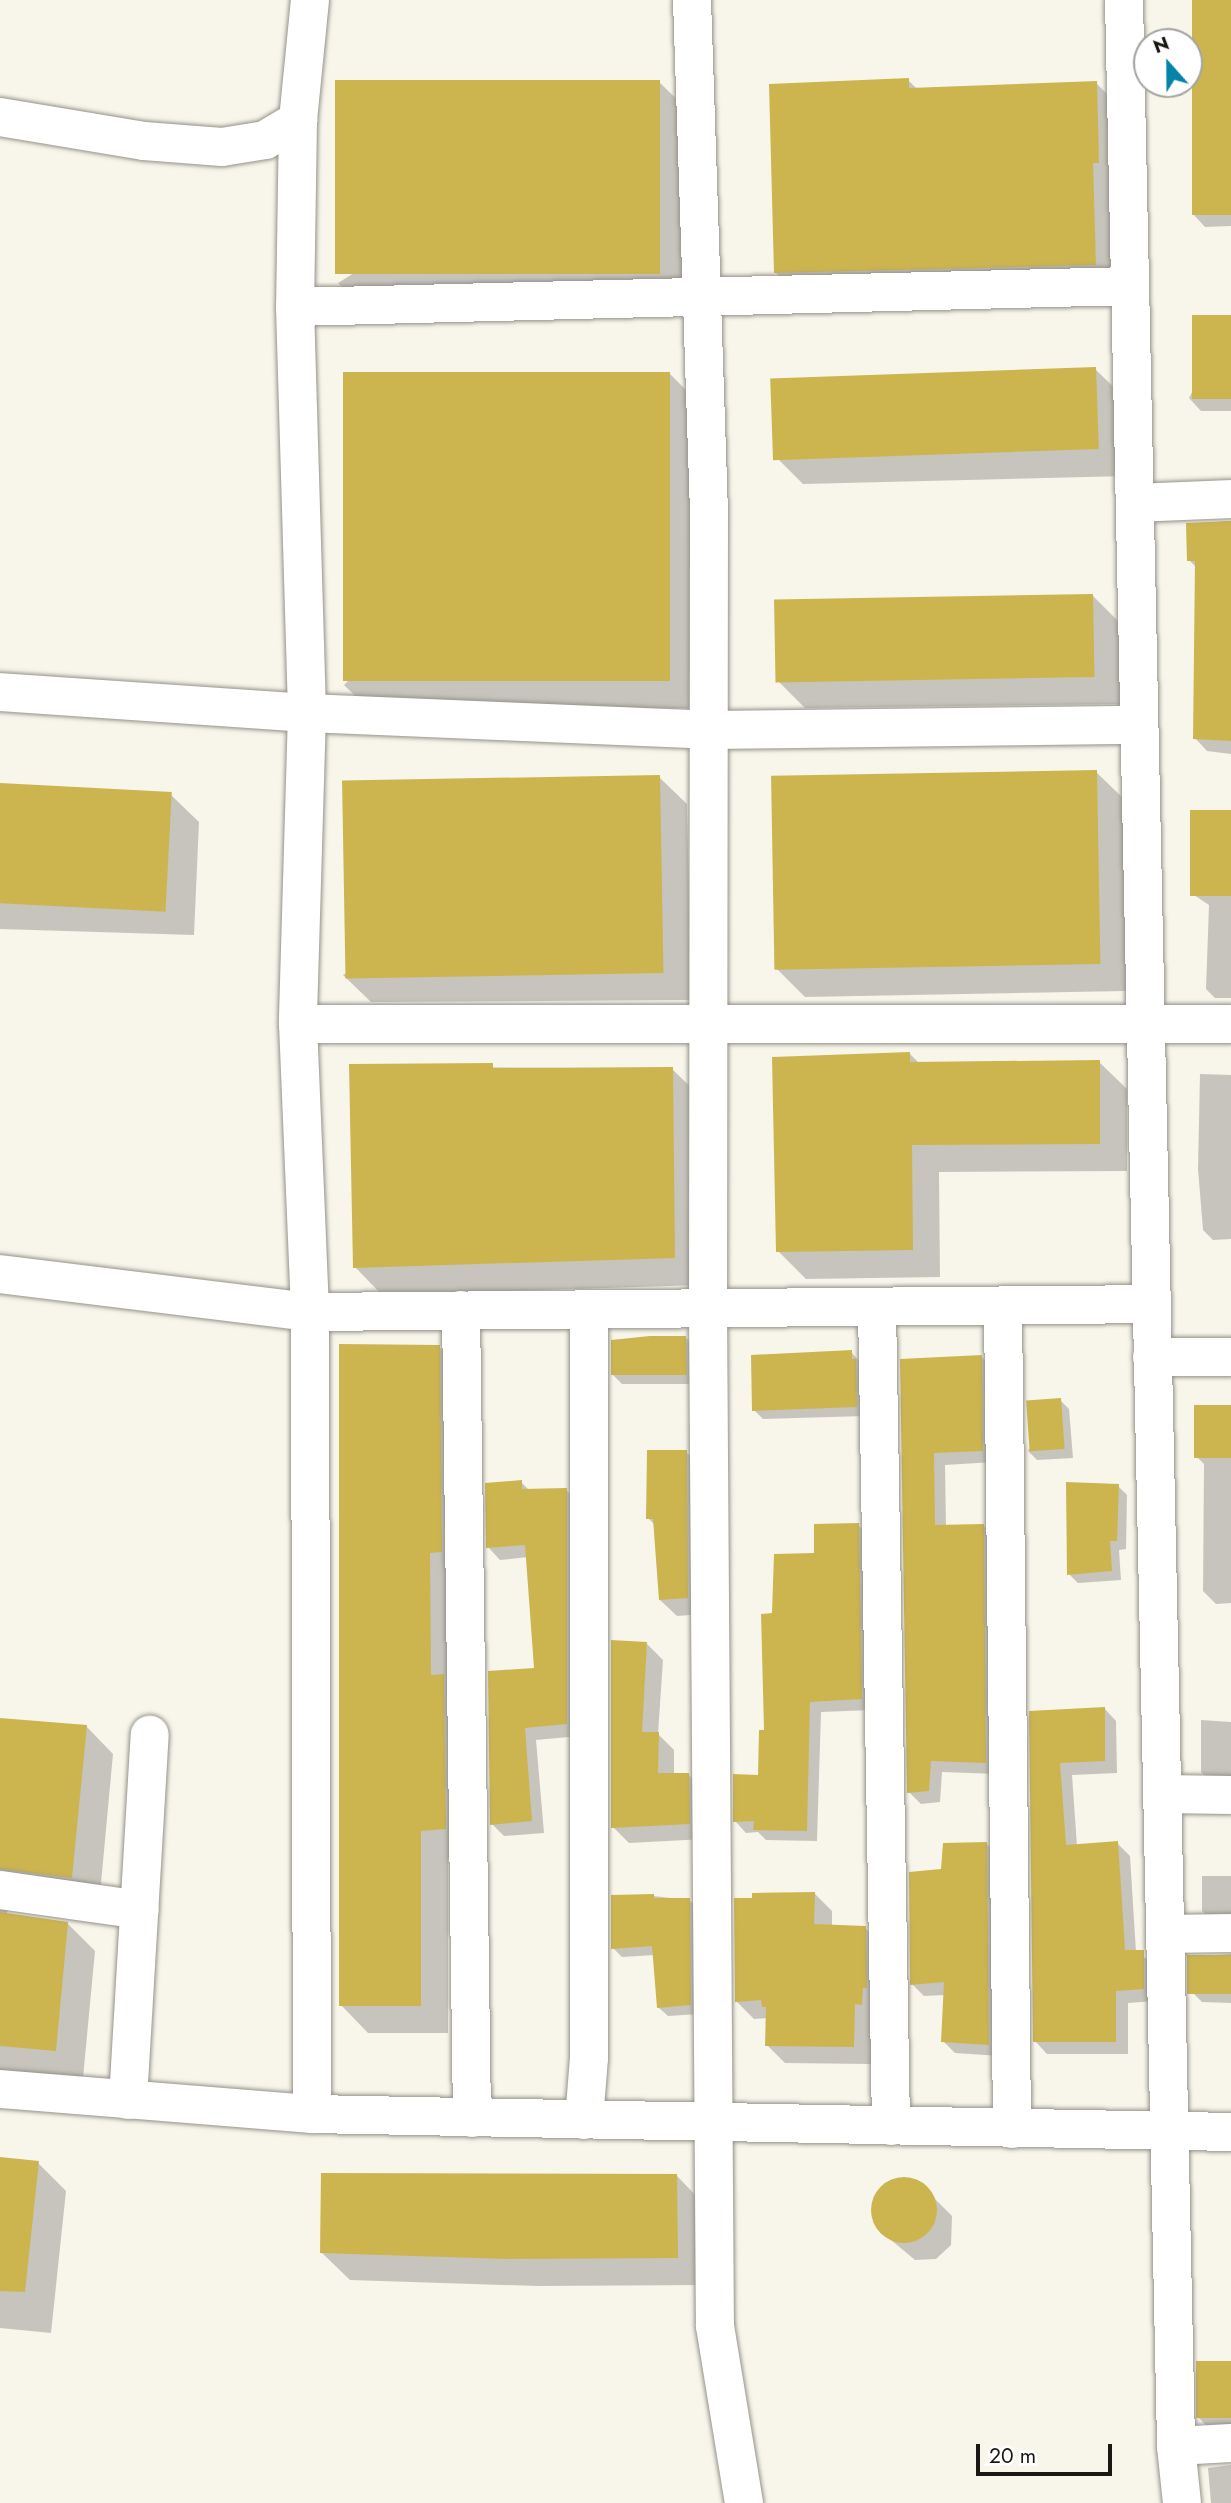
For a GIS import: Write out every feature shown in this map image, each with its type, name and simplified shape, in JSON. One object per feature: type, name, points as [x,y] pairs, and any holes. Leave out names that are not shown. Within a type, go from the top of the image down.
[{"type":"street","points":[[310,0],[298,120],[295,307],[307,713],[298,1024],[310,1312],[312,2114]]},
{"type":"street","points":[[692,0],[702,296],[709,730],[708,1308],[717,2123],[715,2326],[744,2503]]},
{"type":"street","points":[[1124,0],[1176,2446],[1182,2503]]},
{"type":"street","points":[[0,117],[144,141],[222,147],[265,140],[298,120]]},
{"type":"street","points":[[295,307],[1130,286]]},
{"type":"street","points":[[1135,503],[1231,499]]},
{"type":"street","points":[[0,692],[307,713],[709,730],[1139,725]]},
{"type":"street","points":[[298,1024],[1231,1024]]},
{"type":"street","points":[[0,1274],[310,1312],[1152,1304]]},
{"type":"street","points":[[1003,1306],[1012,2129]]},
{"type":"street","points":[[877,1307],[891,2126]]},
{"type":"street","points":[[584,2120],[589,2058],[589,1309]]},
{"type":"street","points":[[461,1310],[472,2118]]},
{"type":"street","points":[[1152,1357],[1231,1357]]},
{"type":"street","points":[[128,2099],[150,1735]]},
{"type":"street","points":[[1162,1794],[1231,1795]]},
{"type":"street","points":[[0,1890],[140,1910]]},
{"type":"street","points":[[1165,1934],[1231,1933]]},
{"type":"street","points":[[0,2089],[312,2114],[1231,2132]]},
{"type":"street","points":[[1176,2446],[1231,2443]]},
{"type":"building","points":[[1192,0],[1231,0],[1231,215],[1192,215],[1192,98],[1203,98],[1203,28],[1192,28]]},
{"type":"building","points":[[909,78],[909,88],[1097,81],[1099,163],[1093,163],[1096,265],[774,273],[769,84]]},
{"type":"building","points":[[335,80],[660,80],[660,274],[335,274]]},
{"type":"building","points":[[1192,315],[1231,315],[1231,399],[1192,399]]},
{"type":"building","points":[[1096,367],[1099,449],[773,460],[770,378]]},
{"type":"building","points":[[343,372],[670,372],[670,681],[343,681]]},
{"type":"building","points":[[1231,521],[1231,741],[1193,739],[1195,561],[1187,561],[1186,523]]},
{"type":"building","points":[[1093,594],[1094,677],[775,683],[774,600]]},
{"type":"building","points":[[1097,770],[1100,964],[774,970],[771,776]]},
{"type":"building","points":[[660,775],[663,973],[346,979],[342,781]]},
{"type":"building","points":[[0,783],[172,792],[165,912],[0,903]]},
{"type":"building","points":[[1190,810],[1231,810],[1231,896],[1190,896]]},
{"type":"building","points":[[910,1052],[910,1062],[1100,1060],[1100,1144],[912,1145],[913,1250],[776,1252],[772,1057]]},
{"type":"building","points":[[493,1063],[493,1068],[673,1067],[675,1258],[353,1268],[349,1064]]},
{"type":"building","points":[[686,1336],[687,1375],[611,1375],[611,1340]]},
{"type":"building","points":[[339,1344],[440,1345],[442,1552],[430,1553],[431,1675],[444,1674],[446,1829],[421,1831],[421,2006],[339,2006]]},
{"type":"building","points":[[852,1350],[852,1359],[856,1359],[857,1407],[752,1411],[751,1355]]},
{"type":"building","points":[[982,1355],[983,1451],[934,1453],[935,1525],[984,1524],[986,1763],[931,1761],[929,1791],[907,1793],[900,1359]]},
{"type":"building","points":[[1061,1398],[1065,1449],[1030,1451],[1026,1400]]},
{"type":"building","points":[[1194,1405],[1231,1405],[1231,1458],[1194,1458]]},
{"type":"building","points":[[647,1450],[687,1450],[688,1598],[659,1600],[653,1519],[646,1519]]},
{"type":"building","points":[[522,1480],[522,1489],[567,1488],[567,1724],[525,1728],[532,1821],[490,1825],[488,1671],[534,1668],[525,1545],[486,1548],[485,1483]]},
{"type":"building","points":[[1066,1482],[1119,1484],[1117,1541],[1110,1541],[1112,1571],[1067,1575]]},
{"type":"building","points":[[859,1523],[862,1699],[810,1702],[807,1831],[753,1830],[754,1821],[733,1822],[733,1774],[758,1775],[759,1730],[764,1730],[761,1614],[772,1613],[774,1554],[814,1553],[814,1524]]},
{"type":"building","points":[[611,1640],[647,1642],[642,1732],[659,1732],[658,1773],[689,1773],[690,1824],[611,1828]]},
{"type":"building","points":[[1105,1707],[1105,1761],[1060,1763],[1066,1845],[1118,1841],[1125,1950],[1144,1950],[1144,1989],[1116,1991],[1116,2042],[1033,2042],[1029,1711]]},
{"type":"building","points":[[0,1718],[87,1725],[72,1878],[0,1869]]},
{"type":"building","points":[[987,1842],[989,2045],[941,2042],[944,1982],[910,1985],[909,1872],[941,1869],[943,1843]]},
{"type":"building","points":[[815,1892],[814,1924],[866,1926],[867,1988],[863,1988],[862,2005],[855,2004],[854,2047],[765,2046],[766,2007],[762,2007],[761,2000],[735,2002],[734,1898],[752,1898],[752,1893]]},
{"type":"building","points":[[654,1894],[654,1898],[690,1898],[691,2005],[657,2008],[652,1946],[611,1949],[611,1895]]},
{"type":"building","points":[[0,1912],[68,1922],[56,2051],[0,2046]]},
{"type":"building","points":[[1187,1955],[1231,1955],[1231,1994],[1187,1994]]},
{"type":"building","points":[[0,2157],[39,2161],[25,2292],[0,2291]]},
{"type":"building","points":[[321,2173],[677,2174],[678,2258],[508,2259],[320,2253]]},
{"type":"building","points":[[904,2177],[917,2180],[927,2187],[934,2197],[937,2210],[934,2223],[927,2233],[917,2240],[904,2243],[891,2240],[881,2233],[874,2223],[871,2210],[874,2197],[881,2187],[891,2180]]},
{"type":"building","points":[[1196,2361],[1231,2361],[1231,2418],[1196,2418]]}]
